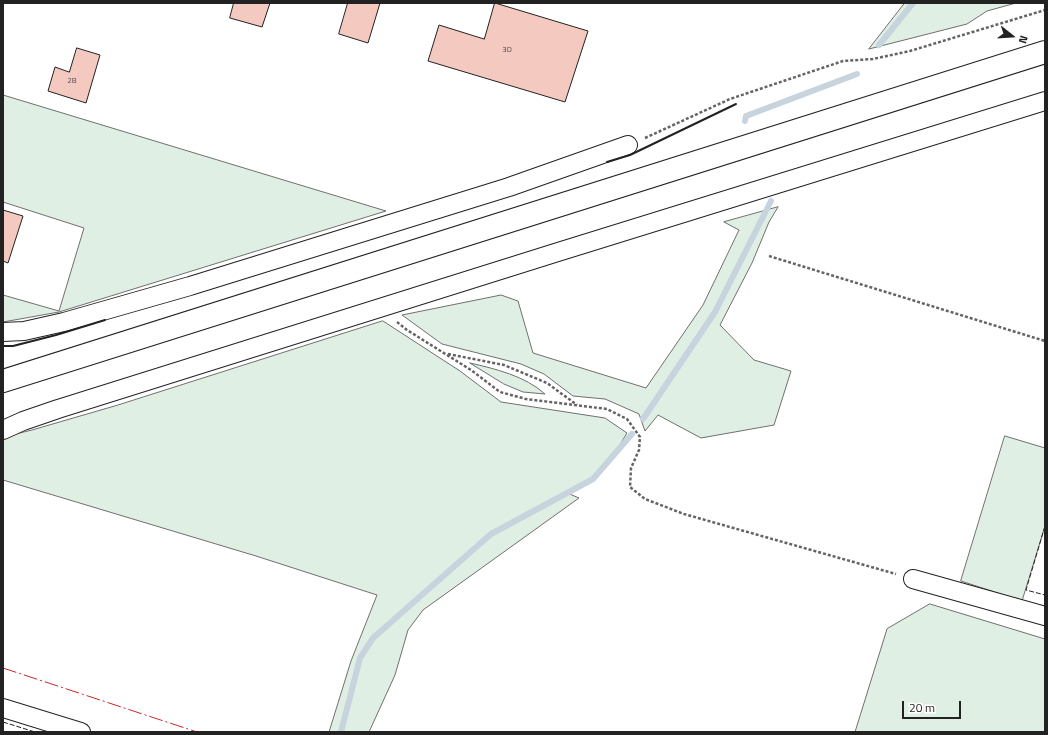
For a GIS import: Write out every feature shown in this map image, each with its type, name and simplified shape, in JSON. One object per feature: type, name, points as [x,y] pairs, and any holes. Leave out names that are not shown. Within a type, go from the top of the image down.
[{"type":"main road","points":[[3,381],[1045,52]]},
{"type":"street","points":[[3,430],[23,421],[380,308],[1045,101]]},
{"type":"street","points":[[3,332],[24,332],[190,286],[509,187],[628,145]]},
{"type":"street","points":[[913,579],[1045,616]]},
{"type":"street","points":[[3,708],[82,732]]},
{"type":"path","points":[[628,145],[730,99],[843,61],[872,59],[910,52],[1045,10]]},
{"type":"path","points":[[769,256],[1045,341]]},
{"type":"path","points":[[380,308],[407,330],[471,370],[500,392],[526,399],[607,408],[627,419],[640,437],[639,450],[631,468],[630,487],[645,499],[684,514],[913,579]]},
{"type":"path","points":[[445,353],[504,364],[547,384],[577,405]]},
{"type":"green space","points":[[905,3],[1016,3],[987,11],[967,24],[869,49]]},
{"type":"green space","points":[[3,95],[386,211],[59,312],[3,322],[3,295],[59,311],[84,228],[3,202]]},
{"type":"green space","points":[[778,207],[769,222],[752,263],[720,325],[754,360],[791,371],[774,425],[701,438],[658,415],[645,431],[639,414],[605,399],[573,396],[544,374],[521,364],[442,344],[402,315],[501,295],[518,301],[533,353],[646,388],[703,305],[739,230],[724,222]]},
{"type":"green space","points":[[383,321],[460,371],[501,402],[605,418],[627,433],[609,463],[590,482],[565,492],[579,498],[423,610],[408,630],[395,675],[369,732],[329,732],[351,661],[377,595],[256,556],[3,480],[3,437],[118,405]]},
{"type":"green space","points":[[470,363],[510,374],[528,382],[545,394],[523,392],[504,384]]},
{"type":"green space","points":[[1005,436],[1045,448],[1045,526],[1022,601],[961,581]]},
{"type":"green space","points":[[930,604],[1045,639],[1045,732],[855,732],[887,629]]},
{"type":"building","points":[[234,3],[270,3],[262,27],[230,18]]},
{"type":"building","points":[[348,3],[380,3],[368,43],[339,34]]},
{"type":"building","points":[[495,3],[588,31],[565,102],[428,61],[439,25],[484,39]]},
{"type":"building","points":[[77,48],[100,55],[86,103],[48,91],[55,67],[69,72]]},
{"type":"building","points":[[3,210],[23,216],[8,263],[3,261]]},
{"type":"waterway","points":[[879,45],[913,3]]},
{"type":"waterway","points":[[745,121],[746,116],[857,74]]},
{"type":"waterway","points":[[643,419],[715,312],[771,201]]},
{"type":"waterway","points":[[341,732],[360,658],[373,638],[491,534],[593,479],[632,434]]},
{"type":"fence","points":[[1045,526],[1026,590],[1045,595]]},
{"type":"fence","points":[[3,722],[35,732]]},
{"type":"wall","points":[[607,162],[630,155],[736,104]]},
{"type":"wall","points":[[3,346],[13,346],[105,320]]},
{"type":"power","points":[[3,668],[197,732]]}]
